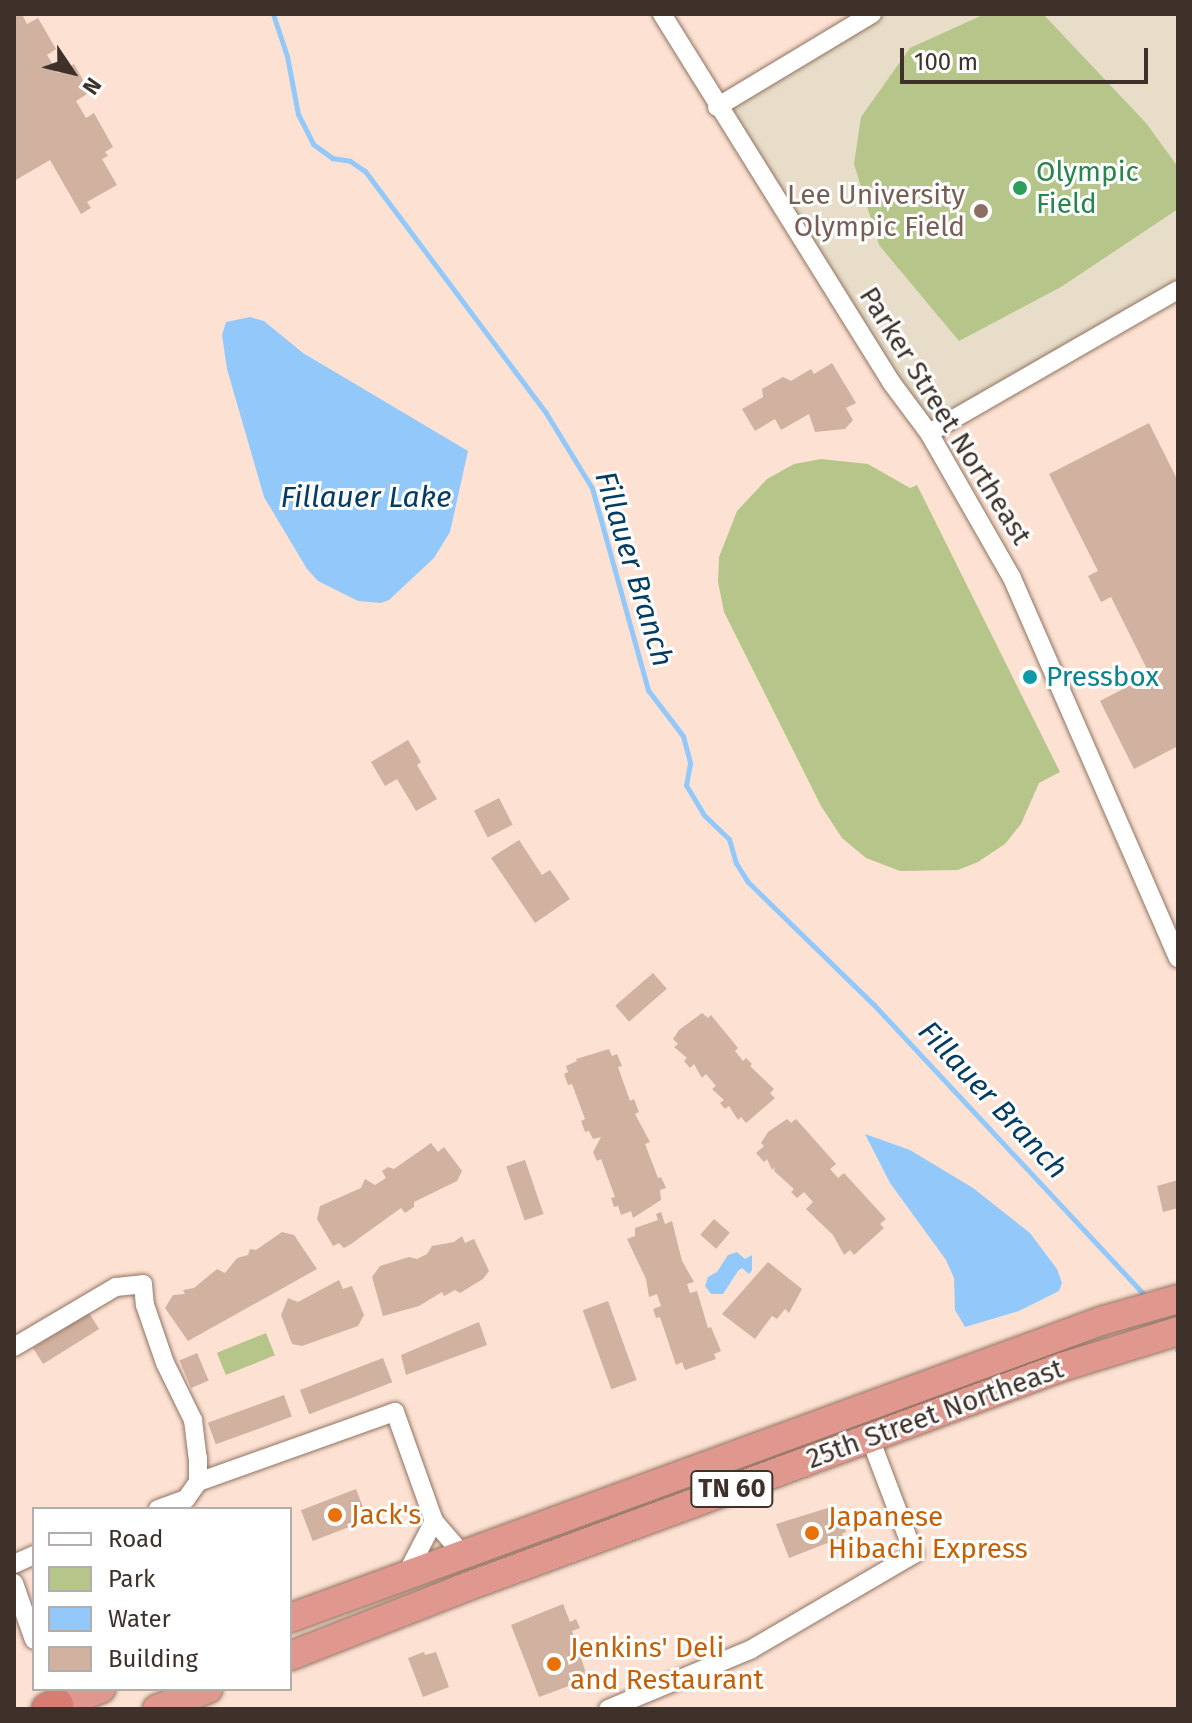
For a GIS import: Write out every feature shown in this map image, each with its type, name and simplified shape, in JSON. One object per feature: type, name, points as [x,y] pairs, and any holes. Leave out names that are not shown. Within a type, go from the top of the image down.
[{"type":"highway","name":"25th Street Northeast","points":[[292,1617],[1101,1321],[1178,1299]]},
{"type":"highway","name":"25th Street Northeast","points":[[292,1655],[472,1585],[1062,1367],[1178,1331]]},
{"type":"highway","points":[[53,1703],[94,1691]]},
{"type":"highway","points":[[157,1709],[203,1691]]},
{"type":"street","name":"Parker Street Northeast","points":[[662,14],[717,107],[891,382],[929,433],[1012,578],[1178,958]]},
{"type":"street","points":[[717,107],[872,14]]},
{"type":"street","points":[[929,433],[1178,290]]},
{"type":"street","points":[[14,1347],[116,1287],[143,1284],[145,1305],[165,1363],[193,1420],[198,1482]]},
{"type":"street","points":[[164,1507],[186,1499],[198,1482],[395,1412],[434,1521],[463,1555]]},
{"type":"street","points":[[608,1709],[750,1650],[914,1554],[870,1438]]},
{"type":"street","points":[[406,1576],[426,1543],[434,1521]]},
{"type":"street","points":[[14,1583],[32,1634]]},
{"type":"shaded area","name":"Lee University Olympic Field","points":[[872,14],[1178,14],[1178,290],[929,433],[717,107]]},
{"type":"green space","name":"Olympic Field","points":[[985,14],[1043,14],[1146,123],[1178,167],[1178,209],[1061,287],[959,341],[879,245],[854,164],[861,117],[910,48]]},
{"type":"green space","points":[[821,459],[868,464],[910,488],[917,485],[1060,772],[1039,783],[1021,824],[1005,844],[978,862],[958,870],[900,871],[866,858],[842,838],[821,806],[724,612],[718,582],[719,557],[737,511],[767,479],[794,464]]},
{"type":"green space","points":[[266,1333],[275,1355],[226,1375],[217,1353]]},
{"type":"water","name":"Fillauer Lake","points":[[250,317],[264,321],[303,353],[468,451],[450,532],[434,558],[389,600],[381,603],[358,601],[318,581],[307,569],[264,497],[227,369],[222,335],[226,322]]},
{"type":"water","points":[[865,1134],[910,1150],[973,1188],[1030,1233],[1057,1269],[1062,1283],[1059,1291],[1019,1311],[965,1327],[955,1310],[954,1278],[946,1260],[890,1183]]},
{"type":"water","points":[[737,1252],[745,1259],[752,1255],[752,1270],[749,1274],[742,1268],[723,1294],[711,1294],[705,1286],[708,1277],[717,1272],[728,1255]]},
{"type":"building","points":[[14,14],[22,14],[27,24],[38,18],[56,49],[47,55],[58,73],[74,64],[90,92],[76,101],[86,118],[94,113],[113,147],[105,152],[108,156],[102,159],[117,185],[87,202],[91,208],[81,214],[50,160],[14,181]]},
{"type":"building","points":[[832,363],[856,403],[846,408],[853,420],[845,429],[815,432],[809,414],[781,430],[775,419],[755,431],[742,409],[763,397],[762,389],[783,377],[791,381],[811,369],[814,374]]},
{"type":"building","points":[[1149,423],[1178,481],[1178,746],[1134,769],[1100,701],[1150,675],[1111,597],[1101,602],[1088,576],[1098,571],[1049,474]]},
{"type":"building","name":"Pressbox","points":[[1030,666],[1038,684],[1029,688],[1021,670]]},
{"type":"building","points":[[408,740],[421,762],[417,765],[437,799],[416,811],[397,779],[385,786],[371,762]]},
{"type":"building","points":[[499,798],[513,825],[488,837],[474,811]]},
{"type":"building","points":[[519,840],[542,875],[550,870],[570,899],[535,923],[491,858]]},
{"type":"building","points":[[653,973],[667,989],[629,1022],[615,1006]]},
{"type":"building","points":[[702,1013],[708,1018],[711,1015],[738,1048],[735,1051],[743,1061],[746,1058],[774,1089],[770,1093],[775,1098],[746,1123],[741,1117],[738,1120],[729,1106],[725,1109],[720,1103],[724,1100],[712,1089],[716,1086],[706,1074],[702,1078],[694,1064],[690,1068],[684,1061],[687,1058],[674,1047],[678,1044],[673,1039],[679,1030]]},
{"type":"building","points":[[609,1049],[612,1056],[617,1054],[622,1066],[618,1067],[630,1101],[634,1099],[639,1112],[635,1114],[650,1142],[645,1144],[658,1178],[661,1177],[666,1188],[660,1190],[661,1200],[633,1218],[631,1211],[621,1215],[618,1206],[614,1207],[611,1198],[615,1197],[601,1159],[597,1161],[593,1152],[601,1137],[593,1139],[589,1131],[585,1132],[581,1121],[585,1119],[572,1084],[568,1085],[564,1074],[568,1072],[566,1066],[576,1059]]},
{"type":"building","points":[[787,1119],[791,1123],[796,1119],[836,1164],[830,1169],[838,1178],[844,1173],[886,1219],[880,1224],[884,1228],[854,1255],[850,1250],[844,1255],[833,1235],[806,1209],[813,1202],[804,1192],[797,1198],[791,1192],[794,1189],[774,1171],[775,1167],[772,1170],[767,1159],[764,1162],[756,1153],[764,1146],[761,1143],[768,1132]]},
{"type":"building","points":[[431,1143],[438,1152],[444,1147],[462,1171],[457,1181],[414,1202],[414,1207],[405,1213],[401,1208],[344,1248],[339,1243],[333,1246],[317,1219],[320,1206],[361,1188],[365,1179],[375,1185],[386,1178],[382,1171],[388,1167],[394,1169]]},
{"type":"building","points":[[525,1160],[544,1214],[525,1220],[506,1167]]},
{"type":"building","points":[[1178,1180],[1178,1208],[1163,1212],[1157,1186]]},
{"type":"building","points":[[661,1212],[665,1224],[672,1221],[682,1261],[694,1282],[687,1284],[690,1293],[697,1291],[708,1328],[711,1327],[721,1351],[714,1354],[716,1359],[685,1370],[682,1362],[676,1365],[660,1317],[656,1318],[653,1309],[661,1306],[657,1294],[649,1297],[646,1279],[627,1239],[635,1236],[635,1228],[658,1220],[656,1214]]},
{"type":"building","points":[[714,1219],[730,1233],[716,1249],[700,1235]]},
{"type":"building","points":[[282,1232],[294,1235],[317,1269],[188,1341],[165,1308],[173,1295],[185,1294],[183,1290],[194,1288],[217,1269],[225,1273],[237,1258],[248,1255],[250,1249],[256,1250]]},
{"type":"building","points":[[462,1236],[465,1243],[474,1239],[489,1271],[483,1279],[460,1293],[455,1290],[444,1296],[442,1292],[419,1306],[383,1316],[372,1277],[380,1266],[409,1257],[417,1259],[427,1254],[432,1246],[454,1242]]},
{"type":"building","points":[[768,1262],[802,1289],[789,1313],[785,1309],[777,1319],[772,1316],[755,1339],[722,1314]]},
{"type":"building","points":[[339,1280],[343,1289],[352,1286],[364,1315],[358,1326],[302,1346],[292,1344],[281,1315],[288,1298],[298,1302]]},
{"type":"building","points":[[608,1301],[637,1380],[611,1389],[583,1310]]},
{"type":"building","points":[[89,1313],[99,1329],[43,1364],[33,1348]]},
{"type":"building","points":[[479,1322],[487,1345],[406,1375],[401,1355]]},
{"type":"building","points":[[197,1353],[209,1381],[191,1388],[180,1360]]},
{"type":"building","points":[[383,1358],[392,1382],[309,1414],[300,1390]]},
{"type":"building","points":[[284,1395],[292,1417],[216,1444],[208,1423]]},
{"type":"building","name":"Jack's","points":[[356,1489],[368,1520],[313,1541],[301,1510]]},
{"type":"building","name":"Japanese Hibachi Express","points":[[831,1507],[836,1520],[841,1518],[846,1532],[842,1534],[843,1537],[789,1558],[776,1524]]},
{"type":"building","name":"Jenkins' Deli and Restaurant","points":[[563,1604],[570,1622],[576,1619],[580,1628],[572,1631],[588,1679],[539,1697],[511,1625]]},
{"type":"building","points":[[424,1652],[425,1655],[436,1652],[449,1687],[423,1697],[408,1658]]},
{"type":"waterway","name":"Fillauer Branch","points":[[273,14],[287,56],[298,114],[313,144],[332,158],[350,161],[365,171],[546,413],[592,488],[648,690],[683,736],[690,763],[686,785],[704,815],[729,839],[736,863],[748,882],[875,1006],[1143,1293]]},
{"type":"place","name":"Olympic Field","points":[[1020,188]]},
{"type":"place","name":"Lee University Olympic Field","points":[[981,211]]},
{"type":"place","name":"Pressbox","points":[[1030,677]]},
{"type":"place","name":"Jack's","points":[[335,1515]]},
{"type":"place","name":"Japanese Hibachi Express","points":[[812,1533]]},
{"type":"place","name":"Jenkins' Deli and Restaurant","points":[[554,1664]]}]
